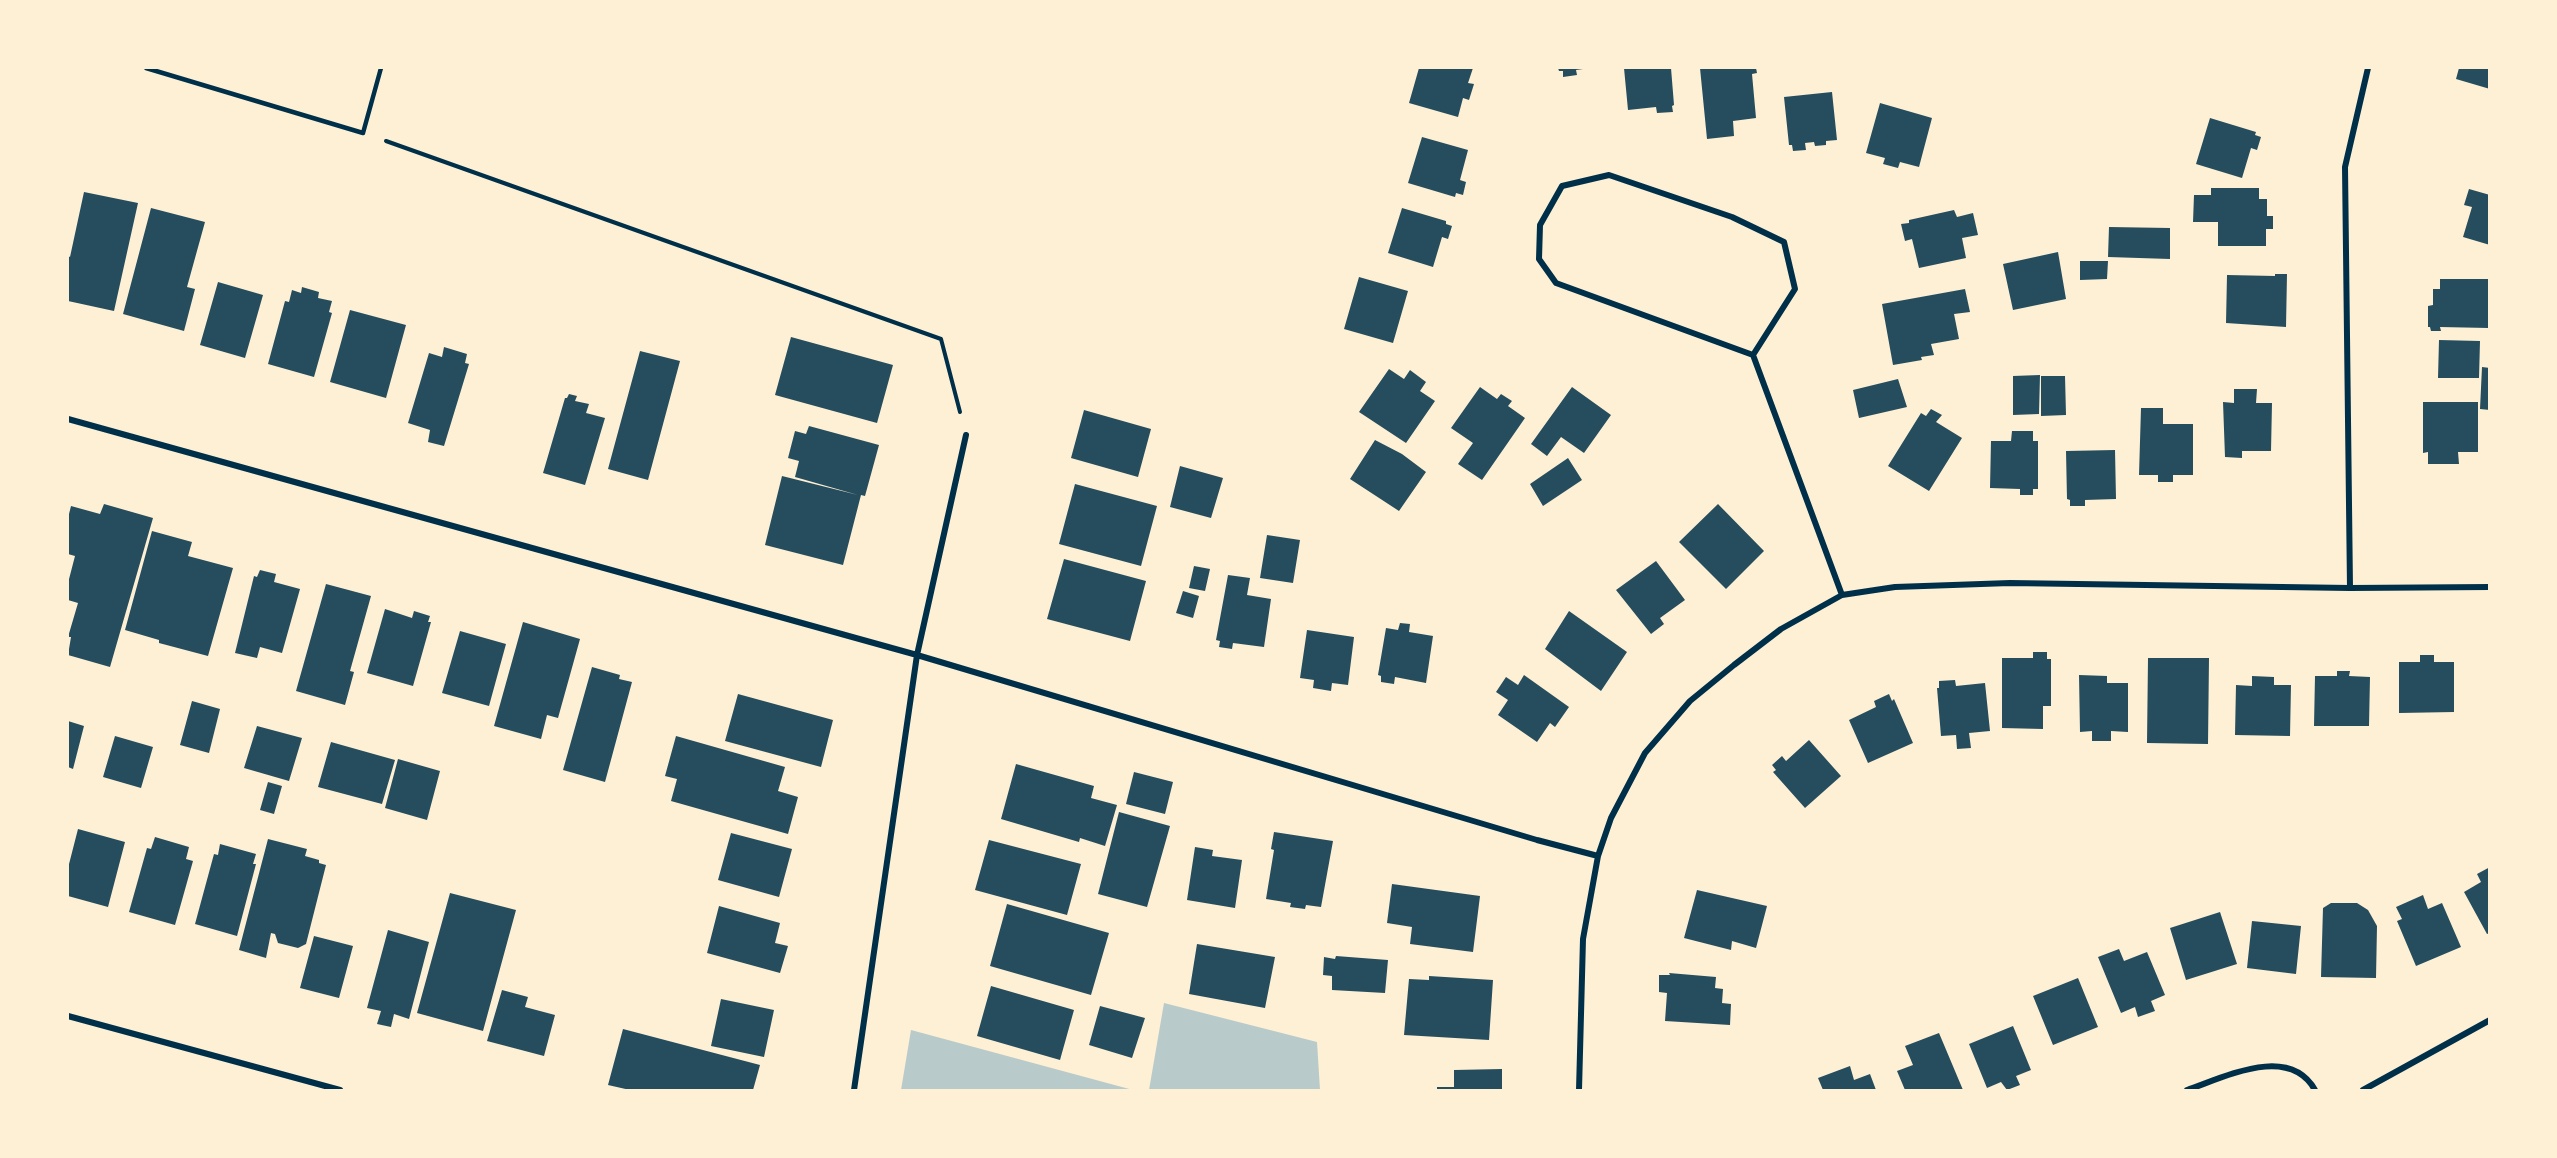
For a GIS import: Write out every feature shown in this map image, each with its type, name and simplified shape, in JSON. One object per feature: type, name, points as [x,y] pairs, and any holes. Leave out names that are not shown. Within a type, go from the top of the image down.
[{"type":"street","points":[[2350,588],[2345,167],[2368,68]]},
{"type":"street","points":[[1753,355],[1795,289],[1784,243],[1732,217],[1609,175],[1562,186],[1540,225],[1539,259],[1556,283],[1753,355],[1842,595]]},
{"type":"street","points":[[68,419],[917,655],[1514,834],[1598,856]]},
{"type":"street","points":[[854,1090],[917,655],[966,435]]},
{"type":"street","points":[[1579,1090],[1583,939],[1598,856],[1611,818],[1645,753],[1690,701],[1781,629],[1842,595],[1895,587],[2010,583],[2350,588],[2490,587]]},
{"type":"street","points":[[68,1016],[340,1090]]},
{"type":"street","points":[[2363,1090],[2490,1020]]},
{"type":"street","points":[[2187,1090],[2236,1073],[2270,1066],[2299,1071],[2310,1081],[2315,1090]]},
{"type":"lane","points":[[146,68],[363,133],[381,68]]},
{"type":"path","points":[[363,133],[941,339],[966,435]]},
{"type":"shaded area","points":[[1164,1003],[1317,1042],[1320,1090],[1149,1090]]},
{"type":"shaded area","points":[[911,1030],[1133,1090],[901,1090]]},
{"type":"building","points":[[1419,68],[1473,68],[1468,83],[1474,84],[1469,100],[1463,98],[1458,117],[1409,103]]},
{"type":"building","points":[[1558,68],[1583,69],[1576,70],[1577,75],[1563,77],[1563,71],[1559,71]]},
{"type":"building","points":[[1624,68],[1671,68],[1673,112],[1657,113],[1656,107],[1628,110]]},
{"type":"building","points":[[1700,68],[1756,68],[1757,73],[1752,74],[1756,118],[1733,121],[1734,136],[1707,139]]},
{"type":"building","points":[[2459,68],[2490,68],[2490,89],[2456,79]]},
{"type":"building","points":[[1832,92],[1837,140],[1826,141],[1826,145],[1815,146],[1814,142],[1805,143],[1806,150],[1793,151],[1792,145],[1789,145],[1784,97]]},
{"type":"building","points":[[1880,103],[1932,118],[1919,167],[1900,162],[1898,168],[1883,164],[1885,158],[1866,153]]},
{"type":"building","points":[[2210,118],[2256,132],[2255,135],[2261,137],[2257,150],[2251,148],[2242,178],[2196,164]]},
{"type":"building","points":[[1422,137],[1468,150],[1460,180],[1466,182],[1463,195],[1456,193],[1455,197],[1408,183]]},
{"type":"building","points":[[2211,188],[2259,188],[2259,199],[2267,199],[2267,216],[2273,216],[2273,229],[2266,229],[2266,246],[2218,246],[2218,222],[2193,222],[2194,195],[2211,195]]},
{"type":"building","points":[[2469,189],[2490,195],[2490,245],[2463,237],[2472,207],[2464,205]]},
{"type":"building","points":[[84,192],[138,203],[114,311],[68,301],[68,256],[70,257]]},
{"type":"building","points":[[151,208],[205,222],[187,287],[195,289],[184,331],[123,314]]},
{"type":"building","points":[[1402,208],[1446,221],[1446,224],[1452,226],[1448,239],[1442,237],[1433,267],[1388,253]]},
{"type":"building","points":[[1954,210],[1957,217],[1973,213],[1978,235],[1962,238],[1966,258],[1919,268],[1912,239],[1905,241],[1901,224],[1909,223],[1909,220]]},
{"type":"building","points":[[2109,227],[2170,228],[2170,259],[2108,257]]},
{"type":"building","points":[[2058,252],[2066,299],[2013,310],[2003,264]]},
{"type":"building","points":[[2080,261],[2108,261],[2107,279],[2080,280]]},
{"type":"building","points":[[2275,274],[2287,274],[2286,327],[2226,323],[2227,275],[2275,276]]},
{"type":"building","points":[[1359,277],[1408,291],[1393,343],[1344,329]]},
{"type":"building","points":[[2440,279],[2488,279],[2489,328],[2440,327],[2441,331],[2431,331],[2428,327],[2428,306],[2433,305],[2433,289],[2440,289]]},
{"type":"building","points":[[218,282],[263,295],[245,358],[200,345]]},
{"type":"building","points":[[302,287],[319,292],[318,298],[332,301],[329,312],[332,313],[314,377],[268,364],[285,301],[289,302],[292,290],[301,293]]},
{"type":"building","points":[[1965,289],[1970,312],[1954,314],[1959,339],[1931,344],[1934,355],[1921,357],[1922,360],[1893,365],[1882,304]]},
{"type":"building","points":[[350,310],[406,325],[386,398],[330,382]]},
{"type":"building","points":[[791,337],[893,365],[877,423],[775,395]]},
{"type":"building","points":[[2439,340],[2480,341],[2479,378],[2438,378]]},
{"type":"building","points":[[444,347],[467,354],[465,363],[469,364],[444,446],[428,442],[430,430],[408,423],[429,353],[442,357]]},
{"type":"building","points":[[640,351],[680,361],[648,480],[608,469]]},
{"type":"building","points":[[2482,367],[2490,368],[2490,410],[2480,409]]},
{"type":"building","points":[[1389,369],[1404,379],[1410,370],[1426,382],[1420,391],[1435,401],[1406,443],[1359,412]]},
{"type":"building","points":[[2040,375],[2039,414],[2013,415],[2013,376]]},
{"type":"building","points":[[2041,376],[2065,376],[2066,415],[2041,416]]},
{"type":"building","points":[[1898,379],[1907,407],[1859,418],[1853,390]]},
{"type":"building","points":[[1480,387],[1497,399],[1501,394],[1512,401],[1508,406],[1525,418],[1482,480],[1458,464],[1473,443],[1451,428]]},
{"type":"building","points":[[1572,387],[1611,415],[1584,453],[1561,437],[1547,456],[1531,444]]},
{"type":"building","points":[[2234,389],[2257,389],[2256,403],[2272,403],[2271,451],[2242,451],[2242,458],[2225,457],[2223,402],[2234,403]]},
{"type":"building","points":[[569,394],[577,396],[575,401],[589,404],[586,413],[605,418],[585,485],[543,473],[565,398]]},
{"type":"building","points":[[2423,402],[2478,402],[2478,452],[2458,452],[2459,464],[2428,464],[2428,452],[2423,453]]},
{"type":"building","points":[[2141,408],[2163,408],[2163,424],[2193,424],[2193,475],[2173,475],[2173,482],[2158,482],[2158,475],[2139,475]]},
{"type":"building","points":[[1931,409],[1942,415],[1936,422],[1962,438],[1929,491],[1888,466],[1921,413],[1926,416]]},
{"type":"building","points":[[1084,410],[1151,429],[1138,477],[1071,458]]},
{"type":"building","points":[[809,426],[879,445],[865,496],[861,495],[843,565],[765,545],[782,476],[858,495],[795,477],[799,461],[788,458],[795,431],[806,434]]},
{"type":"building","points":[[2012,431],[2033,431],[2033,441],[2038,441],[2038,489],[2033,489],[2033,495],[2020,495],[2020,489],[1990,488],[1991,441],[2011,441]]},
{"type":"building","points":[[1375,440],[1402,454],[1426,472],[1399,511],[1350,479]]},
{"type":"building","points":[[2115,450],[2116,499],[2085,500],[2085,506],[2070,506],[2070,500],[2067,499],[2066,451]]},
{"type":"building","points":[[1568,458],[1582,480],[1543,506],[1530,484]]},
{"type":"building","points":[[1180,466],[1223,478],[1211,518],[1170,507]]},
{"type":"building","points":[[1075,484],[1157,506],[1141,566],[1059,544]]},
{"type":"building","points":[[104,504],[153,518],[110,667],[68,655],[71,637],[68,637],[78,603],[68,600],[68,583],[75,556],[68,554],[68,518],[71,506],[100,514]]},
{"type":"building","points":[[1718,504],[1764,551],[1726,589],[1679,542]]},
{"type":"building","points":[[152,531],[192,542],[188,556],[233,568],[208,656],[159,643],[159,640],[125,630]]},
{"type":"building","points":[[1267,535],[1300,540],[1293,583],[1260,578]]},
{"type":"building","points":[[1064,559],[1146,581],[1130,641],[1047,619]]},
{"type":"building","points":[[1656,561],[1685,600],[1660,618],[1664,624],[1651,634],[1616,590]]},
{"type":"building","points":[[1194,566],[1210,569],[1205,591],[1189,588]]},
{"type":"building","points":[[260,570],[276,574],[274,582],[300,589],[282,653],[260,647],[257,658],[235,653],[254,576],[257,577]]},
{"type":"building","points":[[1228,575],[1250,578],[1247,595],[1271,599],[1264,647],[1233,643],[1232,649],[1219,647],[1220,641],[1216,640]]},
{"type":"building","points":[[326,584],[371,596],[350,671],[354,672],[345,705],[296,691]]},
{"type":"building","points":[[1183,591],[1199,596],[1193,618],[1176,613]]},
{"type":"building","points":[[385,609],[412,618],[414,611],[430,616],[428,622],[431,622],[413,686],[367,673]]},
{"type":"building","points":[[1569,611],[1627,652],[1601,691],[1545,649]]},
{"type":"building","points":[[523,622],[580,639],[558,718],[547,715],[541,739],[494,726]]},
{"type":"building","points":[[1400,623],[1410,624],[1409,632],[1433,636],[1426,683],[1395,677],[1394,684],[1381,682],[1381,676],[1378,675],[1386,628],[1398,630]]},
{"type":"building","points":[[1307,630],[1354,637],[1348,685],[1332,683],[1331,691],[1313,688],[1314,680],[1300,678]]},
{"type":"building","points":[[460,631],[506,644],[489,706],[442,693]]},
{"type":"building","points":[[2033,652],[2047,652],[2047,659],[2051,659],[2051,706],[2043,706],[2043,729],[2002,728],[2002,658],[2033,658]]},
{"type":"building","points":[[2420,655],[2434,655],[2434,662],[2454,662],[2454,712],[2399,713],[2399,662],[2420,662]]},
{"type":"building","points":[[2148,658],[2209,658],[2208,744],[2147,743]]},
{"type":"building","points":[[592,667],[620,675],[619,679],[632,682],[605,782],[563,770]]},
{"type":"building","points":[[2337,671],[2350,671],[2349,676],[2370,677],[2369,726],[2314,726],[2315,676],[2337,676]]},
{"type":"building","points":[[1524,675],[1569,707],[1555,727],[1550,723],[1537,742],[1498,715],[1508,700],[1496,692],[1506,677],[1518,685]]},
{"type":"building","points":[[2079,675],[2107,676],[2107,683],[2128,683],[2128,732],[2111,731],[2111,741],[2092,741],[2092,731],[2080,732]]},
{"type":"building","points":[[2252,676],[2274,677],[2274,685],[2291,685],[2290,736],[2235,735],[2236,685],[2252,686]]},
{"type":"building","points":[[1955,680],[1956,686],[1985,683],[1990,731],[1969,733],[1971,748],[1957,749],[1956,735],[1941,736],[1937,688],[1939,688],[1939,681]]},
{"type":"building","points":[[738,694],[833,720],[821,767],[725,741]]},
{"type":"building","points":[[1889,694],[1892,701],[1894,699],[1913,743],[1868,763],[1849,720],[1876,707],[1874,701]]},
{"type":"building","points":[[192,701],[220,709],[209,753],[180,745]]},
{"type":"building","points":[[68,721],[84,726],[73,769],[68,767]]},
{"type":"building","points":[[257,726],[302,738],[289,781],[244,768]]},
{"type":"building","points":[[115,736],[153,747],[141,788],[103,777]]},
{"type":"building","points":[[676,736],[785,767],[778,791],[798,797],[788,834],[671,801],[677,779],[665,776]]},
{"type":"building","points":[[1809,740],[1841,776],[1805,808],[1773,772],[1776,770],[1772,765],[1782,756],[1786,761]]},
{"type":"building","points":[[331,742],[395,760],[382,804],[318,787]]},
{"type":"building","points":[[398,759],[440,771],[427,820],[385,808]]},
{"type":"building","points":[[1016,764],[1094,786],[1091,798],[1117,805],[1105,846],[1080,838],[1079,842],[1001,819]]},
{"type":"building","points":[[1134,772],[1173,782],[1165,814],[1126,804]]},
{"type":"building","points":[[268,782],[282,786],[274,814],[260,810]]},
{"type":"building","points":[[1119,812],[1170,826],[1147,907],[1098,894]]},
{"type":"building","points":[[78,829],[125,842],[108,907],[68,896],[68,868]]},
{"type":"building","points":[[1274,832],[1333,841],[1321,907],[1306,905],[1305,909],[1290,907],[1291,903],[1266,899],[1274,850],[1271,849]]},
{"type":"building","points":[[731,833],[792,849],[779,897],[718,880]]},
{"type":"building","points":[[155,837],[189,847],[186,859],[193,861],[175,925],[129,912],[147,848],[151,849]]},
{"type":"building","points":[[268,839],[307,849],[305,856],[319,860],[319,863],[326,865],[306,944],[298,948],[278,943],[275,934],[271,933],[266,958],[239,950]]},
{"type":"building","points":[[989,840],[1081,864],[1067,915],[975,890]]},
{"type":"building","points":[[220,844],[256,854],[253,864],[256,864],[237,936],[195,924],[214,854],[218,855]]},
{"type":"building","points":[[1195,847],[1213,850],[1212,856],[1242,860],[1235,908],[1187,900]]},
{"type":"building","points":[[2490,867],[2490,933],[2487,934],[2464,892],[2481,882],[2477,874]]},
{"type":"building","points":[[1392,884],[1480,896],[1473,952],[1410,944],[1412,927],[1387,923]]},
{"type":"building","points":[[1697,890],[1767,906],[1756,948],[1732,941],[1731,950],[1684,938]]},
{"type":"building","points":[[450,893],[516,910],[483,1031],[417,1013]]},
{"type":"building","points":[[2423,895],[2428,909],[2442,903],[2461,947],[2416,966],[2397,921],[2402,919],[2396,907]]},
{"type":"building","points":[[2331,903],[2357,903],[2368,910],[2377,926],[2376,978],[2321,977],[2323,908]]},
{"type":"building","points":[[1007,904],[1109,933],[1091,995],[990,966]]},
{"type":"building","points":[[719,906],[780,923],[775,943],[788,946],[780,973],[707,953]]},
{"type":"building","points":[[2220,912],[2237,964],[2186,980],[2170,928]]},
{"type":"building","points":[[2252,921],[2301,926],[2296,974],[2247,968]]},
{"type":"building","points":[[388,930],[429,942],[409,1019],[394,1014],[391,1027],[377,1024],[381,1011],[367,1008]]},
{"type":"building","points":[[314,936],[353,946],[339,998],[300,988]]},
{"type":"building","points":[[1197,944],[1275,957],[1265,1008],[1189,994]]},
{"type":"building","points":[[2119,949],[2124,961],[2147,952],[2165,995],[2151,1001],[2155,1011],[2138,1017],[2135,1007],[2121,1013],[2098,957]]},
{"type":"building","points":[[1336,956],[1388,960],[1385,993],[1332,990],[1332,976],[1323,975],[1324,957],[1335,959]]},
{"type":"building","points":[[1669,973],[1716,977],[1715,988],[1723,989],[1722,1003],[1731,1004],[1730,1025],[1665,1021],[1667,993],[1659,992],[1659,975],[1670,975]]},
{"type":"building","points":[[1429,976],[1493,980],[1489,1040],[1404,1035],[1409,979],[1429,980]]},
{"type":"building","points":[[2078,978],[2098,1027],[2053,1045],[2033,996]]},
{"type":"building","points":[[991,986],[1074,1010],[1060,1060],[977,1036]]},
{"type":"building","points":[[502,990],[528,997],[525,1007],[555,1015],[544,1056],[487,1041]]},
{"type":"building","points":[[721,999],[774,1010],[764,1057],[711,1046]]},
{"type":"building","points":[[1100,1006],[1145,1018],[1132,1058],[1089,1045]]},
{"type":"building","points":[[2013,1026],[2031,1070],[2016,1076],[2020,1085],[2007,1090],[2001,1082],[1987,1088],[1969,1044]]},
{"type":"building","points":[[623,1029],[760,1065],[753,1090],[630,1090],[608,1085]]},
{"type":"building","points":[[1939,1033],[1963,1090],[1905,1090],[1897,1071],[1913,1065],[1905,1046]]},
{"type":"building","points":[[1850,1066],[1854,1080],[1870,1074],[1876,1090],[1823,1090],[1818,1078]]},
{"type":"building","points":[[1502,1069],[1502,1090],[1437,1090],[1437,1087],[1454,1087],[1454,1070]]}]
